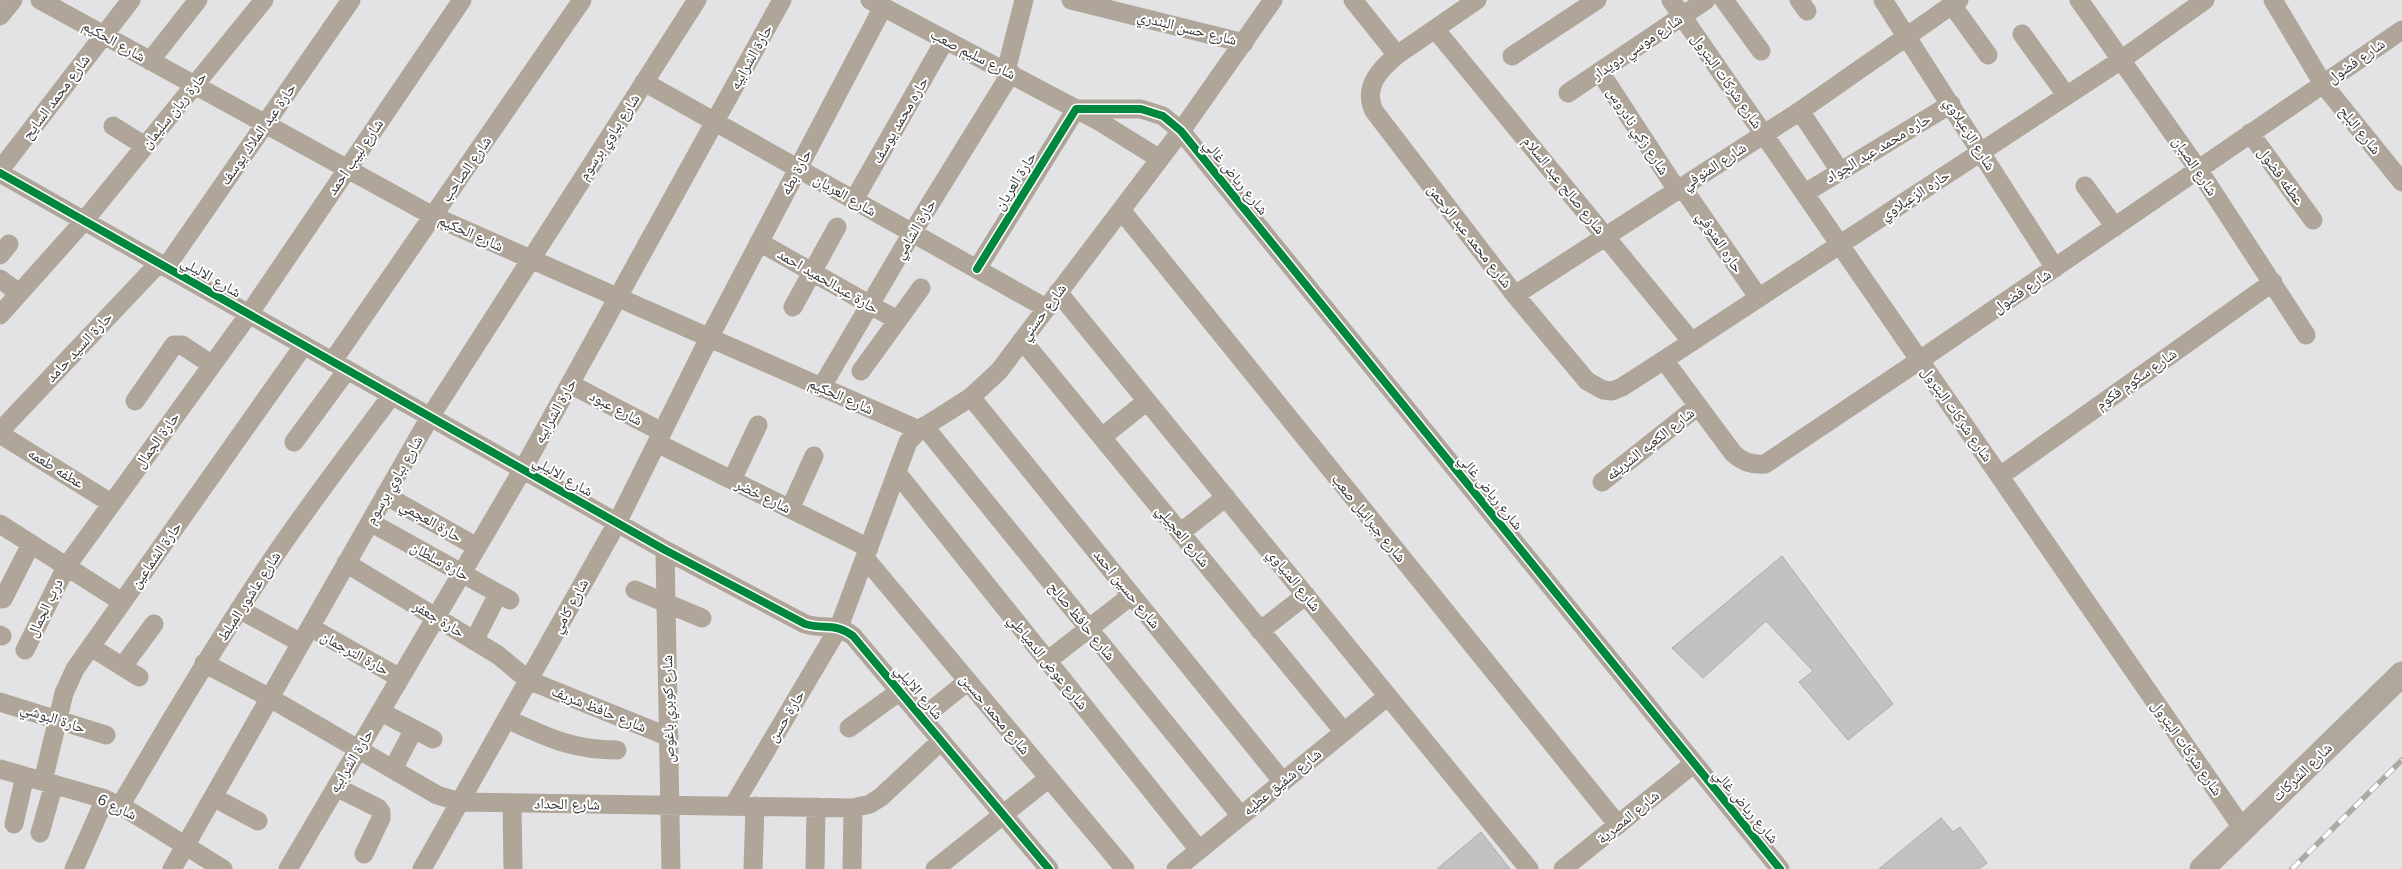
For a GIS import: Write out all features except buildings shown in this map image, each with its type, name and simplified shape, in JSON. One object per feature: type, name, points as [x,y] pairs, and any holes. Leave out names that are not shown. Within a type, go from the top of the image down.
[{"type":"main road","name":"شارع الشركات","points":[[2202,869],[2402,674]]},
{"type":"street","points":[[0,16],[13,0]]},
{"type":"street","name":"شارع الحكيم","points":[[40,0],[433,216],[822,388],[921,428]]},
{"type":"street","name":"شارع محمد السايح","points":[[0,172],[131,0]]},
{"type":"street","points":[[150,61],[198,0]]},
{"type":"street","name":"حارة ريان سليمان","points":[[0,315],[84,221],[264,0]]},
{"type":"street","name":"حارة عبد الملاك يوسف","points":[[162,265],[265,124],[350,0]]},
{"type":"street","name":"شارع لبيب احمد","points":[[249,314],[462,0]]},
{"type":"street","name":"شارع الصاحب","points":[[294,442],[433,216],[582,0]]},
{"type":"street","name":"شارع بباوي برسوم","points":[[172,869],[430,417],[697,0]]},
{"type":"street","name":"حارة الشرابيه","points":[[288,869],[523,469],[782,0]]},
{"type":"street","name":"حارة الشامي","points":[[822,388],[1009,72],[1024,0]]},
{"type":"street","name":"شارع حسن البندري","points":[[1071,0],[1244,43]]},
{"type":"street","name":"شارع حسني","points":[[839,627],[908,442],[921,428],[971,397],[999,371],[1182,131],[1273,0]]},
{"type":"street","points":[[1353,0],[1397,55]]},
{"type":"street","name":"شارع محمد عبد الرحمن","points":[[1477,0],[1383,66],[1371,84],[1370,103],[1374,111],[1515,295],[1587,381],[1612,392],[1622,387]]},
{"type":"street","points":[[1512,56],[1597,0]]},
{"type":"street","name":"شارع شركات البترول","points":[[1671,0],[2243,829]]},
{"type":"street","name":"شارع موسي دويدار","points":[[1568,93],[1706,0]]},
{"type":"street","points":[[1724,0],[1761,51]]},
{"type":"street","name":"شارع الزعبلاوي","points":[[1883,0],[1908,36],[2055,268]]},
{"type":"street","name":"شارع الصبان","points":[[2079,0],[2198,169],[2306,335]]},
{"type":"street","name":"حاره الزعبلاوي","points":[[1622,387],[2121,60],[2205,0]]},
{"type":"street","name":"شارع البلح","points":[[2273,0],[2323,84],[2402,182]]},
{"type":"street","points":[[1956,2],[1988,55]]},
{"type":"street","name":"شارع المنوفي","points":[[1515,295],[1800,111],[1956,2]]},
{"type":"street","name":"شارع سليم صعب","points":[[876,3],[1076,108],[1160,159]]},
{"type":"street","name":"حارة بطه","points":[[709,338],[798,168],[876,3]]},
{"type":"street","name":"شارع صالح عبد السلام","points":[[1435,29],[1692,342]]},
{"type":"street","name":"شارع فضول","points":[[1664,360],[1733,453],[1742,461],[1753,465],[1765,464],[2402,30]]},
{"type":"street","points":[[2022,34],[2066,95]]},
{"type":"street","name":"حاره محمد يوسف","points":[[854,200],[945,40]]},
{"type":"street","name":"شارع زكي نادروس","points":[[1600,72],[1679,188]]},
{"type":"street","name":"شارع العريان","points":[[644,82],[1046,308]]},
{"type":"street","name":"حاره محمد عبد الجواد","points":[[1805,193],[1951,104]]},
{"type":"street","name":"شارع سليم صعب","points":[[1076,108],[1140,109],[1163,116],[1182,131]]},
{"type":"street","name":"حارة العريان","points":[[977,269],[1076,108]]},
{"type":"street","points":[[1800,111],[1840,171]]},
{"type":"street","points":[[113,126],[145,146]]},
{"type":"street","name":"شارع رياض غالي","points":[[1182,131],[1780,869]]},
{"type":"street","name":"عطفه فضول","points":[[2250,133],[2313,220]]},
{"type":"street","name":"شارع الاليلي","points":[[0,172],[665,550],[805,624],[839,627],[853,636],[1045,868]]},
{"type":"street","points":[[2085,186],[2115,227]]},
{"type":"street","name":"حاره المنوفي","points":[[1679,188],[1759,298]]},
{"type":"street","name":"شارع جبرائيل صعب","points":[[1121,210],[1618,825]]},
{"type":"street","points":[[793,307],[838,227]]},
{"type":"street","name":"حارة عبدالحميد احمد","points":[[759,242],[898,320]]},
{"type":"street","name":"حارة السيد حامد","points":[[0,432],[162,265]]},
{"type":"street","points":[[0,280],[19,293]]},
{"type":"street","name":"شارع سكوم فكوم","points":[[2000,476],[2273,282]]},
{"type":"street","points":[[861,371],[921,288]]},
{"type":"street","name":"شارع المنياوي","points":[[1058,292],[1529,869]]},
{"type":"street","name":"حارة الجمال","points":[[66,567],[249,314]]},
{"type":"street","name":"شارع كامي","points":[[422,869],[617,523],[709,338]]},
{"type":"street","name":"شارع العجيلي","points":[[1022,340],[1344,732]]},
{"type":"street","points":[[134,401],[174,345],[182,345],[212,366]]},
{"type":"street","name":"حارة الشماعين","points":[[40,833],[41,781],[56,719],[64,693],[75,669],[304,345]]},
{"type":"street","name":"شارع عبود","points":[[570,384],[659,438]]},
{"type":"street","name":"شارع عاشور المبلط","points":[[74,869],[112,803],[239,609],[326,482],[392,395]]},
{"type":"street","name":"شارع حسين احمد","points":[[971,397],[1283,782]]},
{"type":"street","points":[[1102,437],[1147,401]]},
{"type":"street","name":"شارع الكعبه الشريفه","points":[[1602,482],[1698,406]]},
{"type":"street","points":[[732,480],[758,425]]},
{"type":"street","name":"شارع حافظ صالح","points":[[921,428],[1241,816]]},
{"type":"street","name":"عطفه طعمه","points":[[0,432],[111,503]]},
{"type":"street","name":"شارع خضر","points":[[659,438],[867,553]]},
{"type":"street","points":[[790,509],[814,456]]},
{"type":"street","name":"شارع عوض الدمياطي","points":[[897,473],[1199,850]]},
{"type":"street","name":"حارة العجمي","points":[[385,495],[477,548]]},
{"type":"street","points":[[1180,533],[1226,497]]},
{"type":"street","name":"حارة سلطان","points":[[370,522],[504,597],[474,640]]},
{"type":"street","points":[[0,524],[122,602]]},
{"type":"street","points":[[4,599],[30,544]]},
{"type":"street","name":"شارع كوبري باغوص","points":[[665,550],[671,869]]},
{"type":"street","name":"شارع محمد حسين","points":[[867,553],[968,681],[1124,869]]},
{"type":"street","name":"حارة جعفر","points":[[346,563],[498,655],[528,680]]},
{"type":"street","name":"درب الجمال","points":[[25,650],[66,567]]},
{"type":"street","points":[[635,590],[702,618]]},
{"type":"street","points":[[1047,661],[1132,595]]},
{"type":"street","points":[[1260,631],[1306,595]]},
{"type":"street","name":"حارة الترجمان","points":[[239,609],[305,635],[400,678]]},
{"type":"street","points":[[123,666],[154,624]]},
{"type":"street","name":"حارة حسن","points":[[733,806],[839,627]]},
{"type":"street","points":[[91,647],[140,677]]},
{"type":"street","name":"شارع الحداد","points":[[204,663],[270,698],[437,795],[460,802],[853,808],[870,804],[881,797],[941,741]]},
{"type":"street","name":"شارع حافظ شريف","points":[[528,680],[669,737]]},
{"type":"street","points":[[922,718],[968,681]]},
{"type":"street","points":[[849,728],[900,691]]},
{"type":"street","name":"شارع شفيق عطيه","points":[[1176,869],[1388,696]]},
{"type":"street","name":"حارة البوشي","points":[[0,702],[106,735]]},
{"type":"street","points":[[381,712],[433,739]]},
{"type":"street","points":[[507,719],[557,742],[577,747],[617,750]]},
{"type":"street","points":[[393,770],[414,729]]},
{"type":"street","name":"شارع المصرية","points":[[1563,869],[1693,764]]},
{"type":"street","name":"شارع 6","points":[[0,769],[112,803],[223,869]]},
{"type":"street","points":[[936,869],[1049,778]]},
{"type":"street","points":[[14,824],[41,781]]},
{"type":"street","points":[[336,787],[378,808],[381,812],[381,818],[364,854]]},
{"type":"street","points":[[213,797],[258,821]]},
{"type":"street","points":[[512,803],[513,869]]},
{"type":"street","points":[[754,869],[755,806]]},
{"type":"street","points":[[815,869],[816,807]]},
{"type":"street","points":[[852,869],[853,808]]},
{"type":"railway","points":[[2292,869],[2402,760]]},
{"type":"cycle path","points":[[977,269],[1076,109],[1141,109],[1163,116],[1181,131],[1780,869]]},
{"type":"cycle path","points":[[0,173],[665,550],[805,624],[841,629],[847,632],[853,636],[1049,869]]}]
